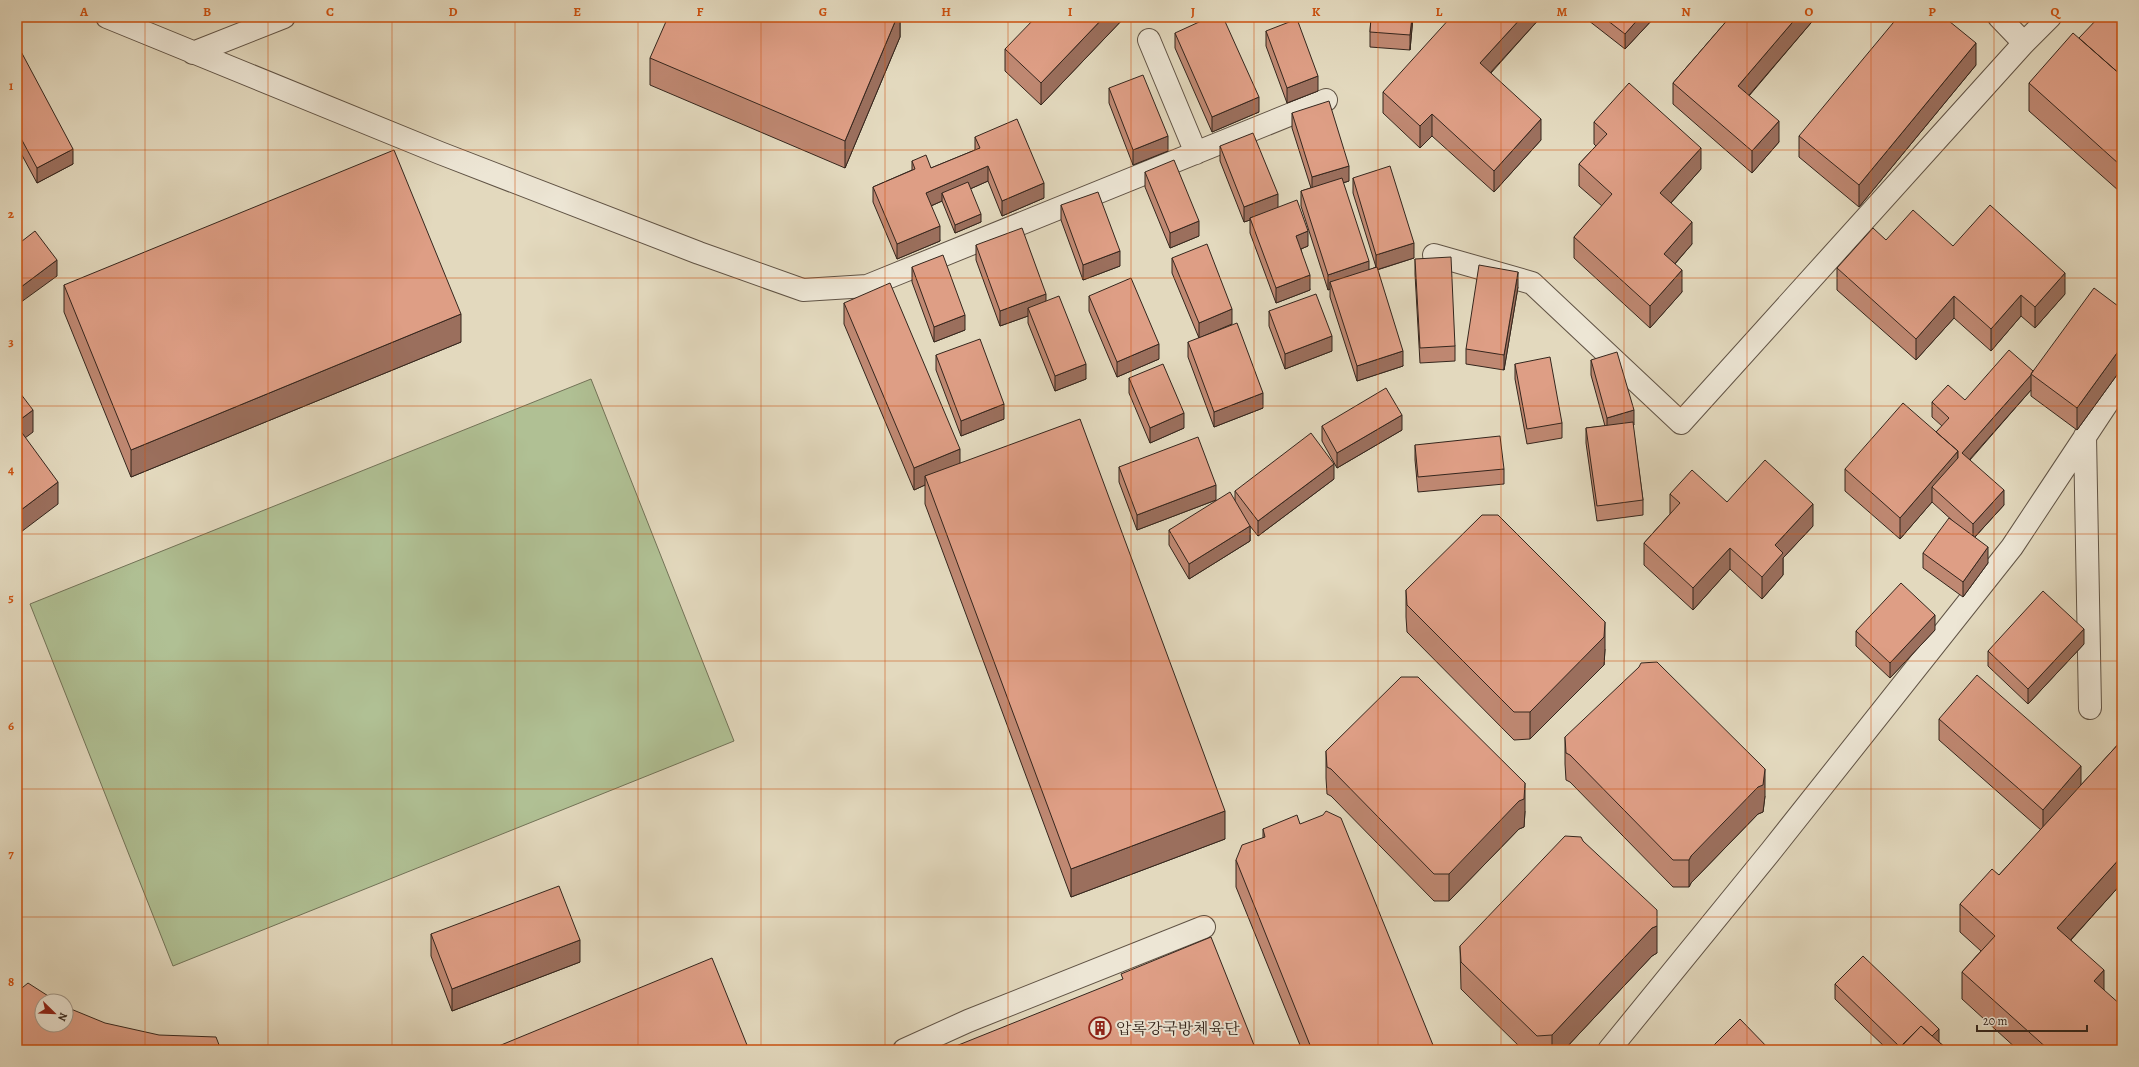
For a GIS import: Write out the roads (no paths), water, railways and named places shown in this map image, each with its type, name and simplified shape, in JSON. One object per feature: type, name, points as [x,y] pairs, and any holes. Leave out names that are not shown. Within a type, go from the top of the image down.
[{"type":"street","points":[[107,17],[440,153],[699,253],[803,290],[867,286],[1326,100]]},
{"type":"street","points":[[193,53],[284,17]]},
{"type":"street","points":[[1999,17],[2024,43]]},
{"type":"street","points":[[1434,255],[1532,283],[1681,423],[2024,43],[2050,17]]},
{"type":"street","points":[[1149,40],[1196,153]]},
{"type":"street","points":[[1609,1050],[1771,851],[2012,547],[2122,381]]},
{"type":"street","points":[[2085,436],[2090,708]]},
{"type":"street","points":[[904,1050],[968,1021],[1204,927]]},
{"type":"place","name":"압록강국방체육단","points":[[1100,1028]]}]
